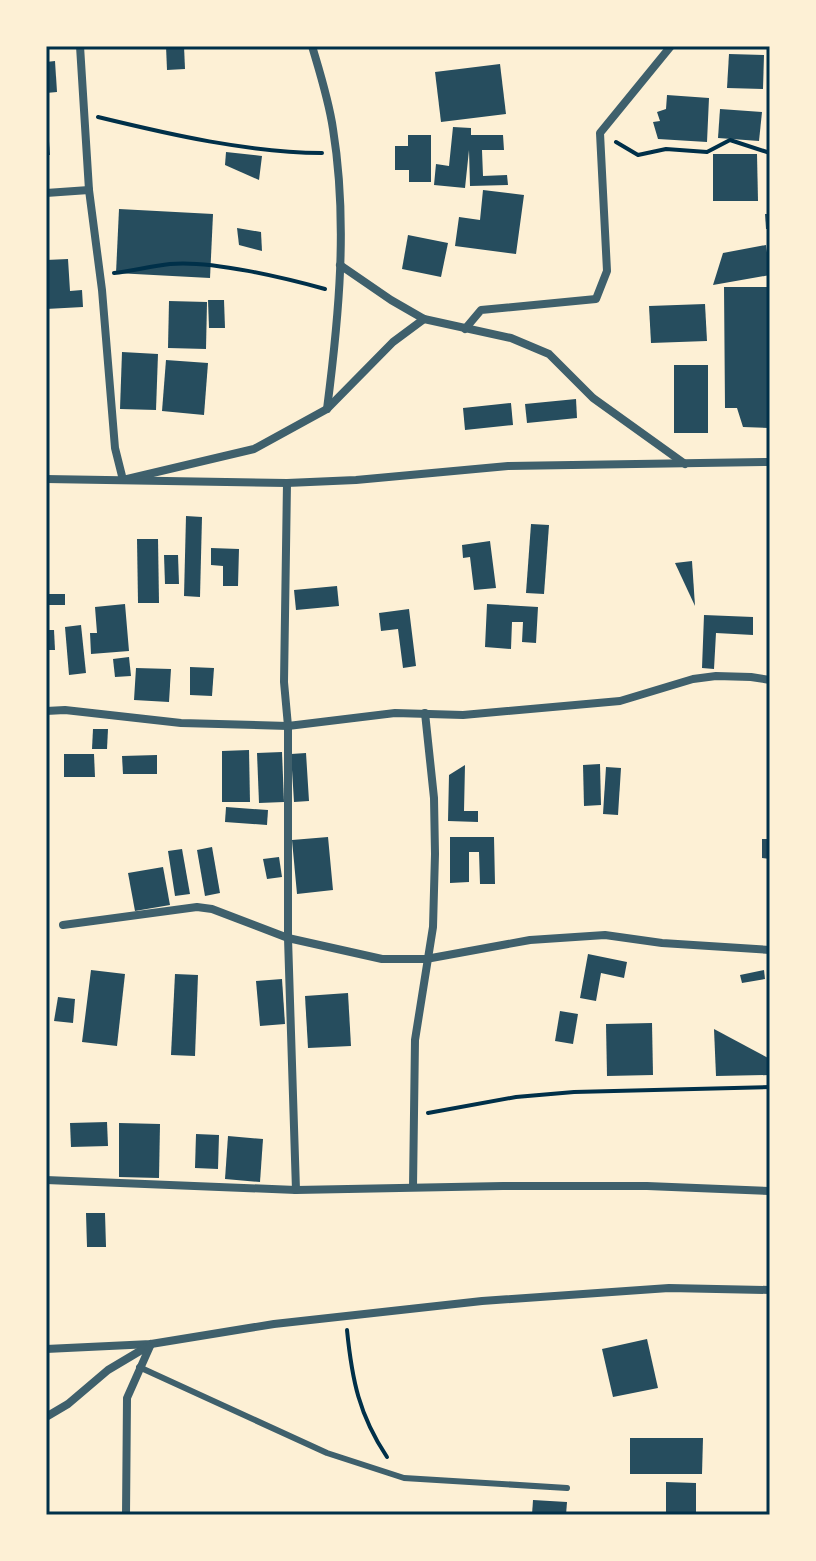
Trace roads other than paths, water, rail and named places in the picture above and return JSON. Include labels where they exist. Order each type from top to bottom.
[{"type":"street","points":[[80,46],[89,190],[115,448],[123,480]]},
{"type":"street","points":[[312,46],[328,102],[341,210],[339,293],[327,409]]},
{"type":"street","points":[[465,329],[481,310],[596,299],[607,271],[600,133],[671,46]]},
{"type":"street","points":[[46,193],[89,190]]},
{"type":"street","points":[[340,265],[424,319],[511,338],[549,354],[593,398],[685,464]]},
{"type":"street","points":[[123,480],[254,449],[327,409],[393,342],[424,319]]},
{"type":"street","points":[[46,479],[287,483],[508,466],[770,462]]},
{"type":"street","points":[[287,483],[284,682],[288,726],[288,938],[296,1190]]},
{"type":"street","points":[[46,711],[65,710],[181,723],[288,726],[395,713],[463,715],[620,701],[693,679],[716,676],[770,680]]},
{"type":"street","points":[[413,1187],[415,1040],[433,927],[435,854],[434,798],[425,713]]},
{"type":"street","points":[[63,925],[197,907],[212,909],[288,938],[382,959],[426,959],[530,940],[605,935],[662,943],[770,950]]},
{"type":"street","points":[[46,1180],[296,1190],[647,1186],[770,1191]]},
{"type":"street","points":[[46,1349],[151,1344],[274,1324],[482,1301],[669,1288],[770,1290]]},
{"type":"street","points":[[126,1515],[127,1398],[151,1344]]},
{"type":"street","points":[[46,1417],[68,1404],[108,1370],[151,1344]]},
{"type":"lane","points":[[139,1367],[327,1453],[404,1478],[567,1488]]}]
